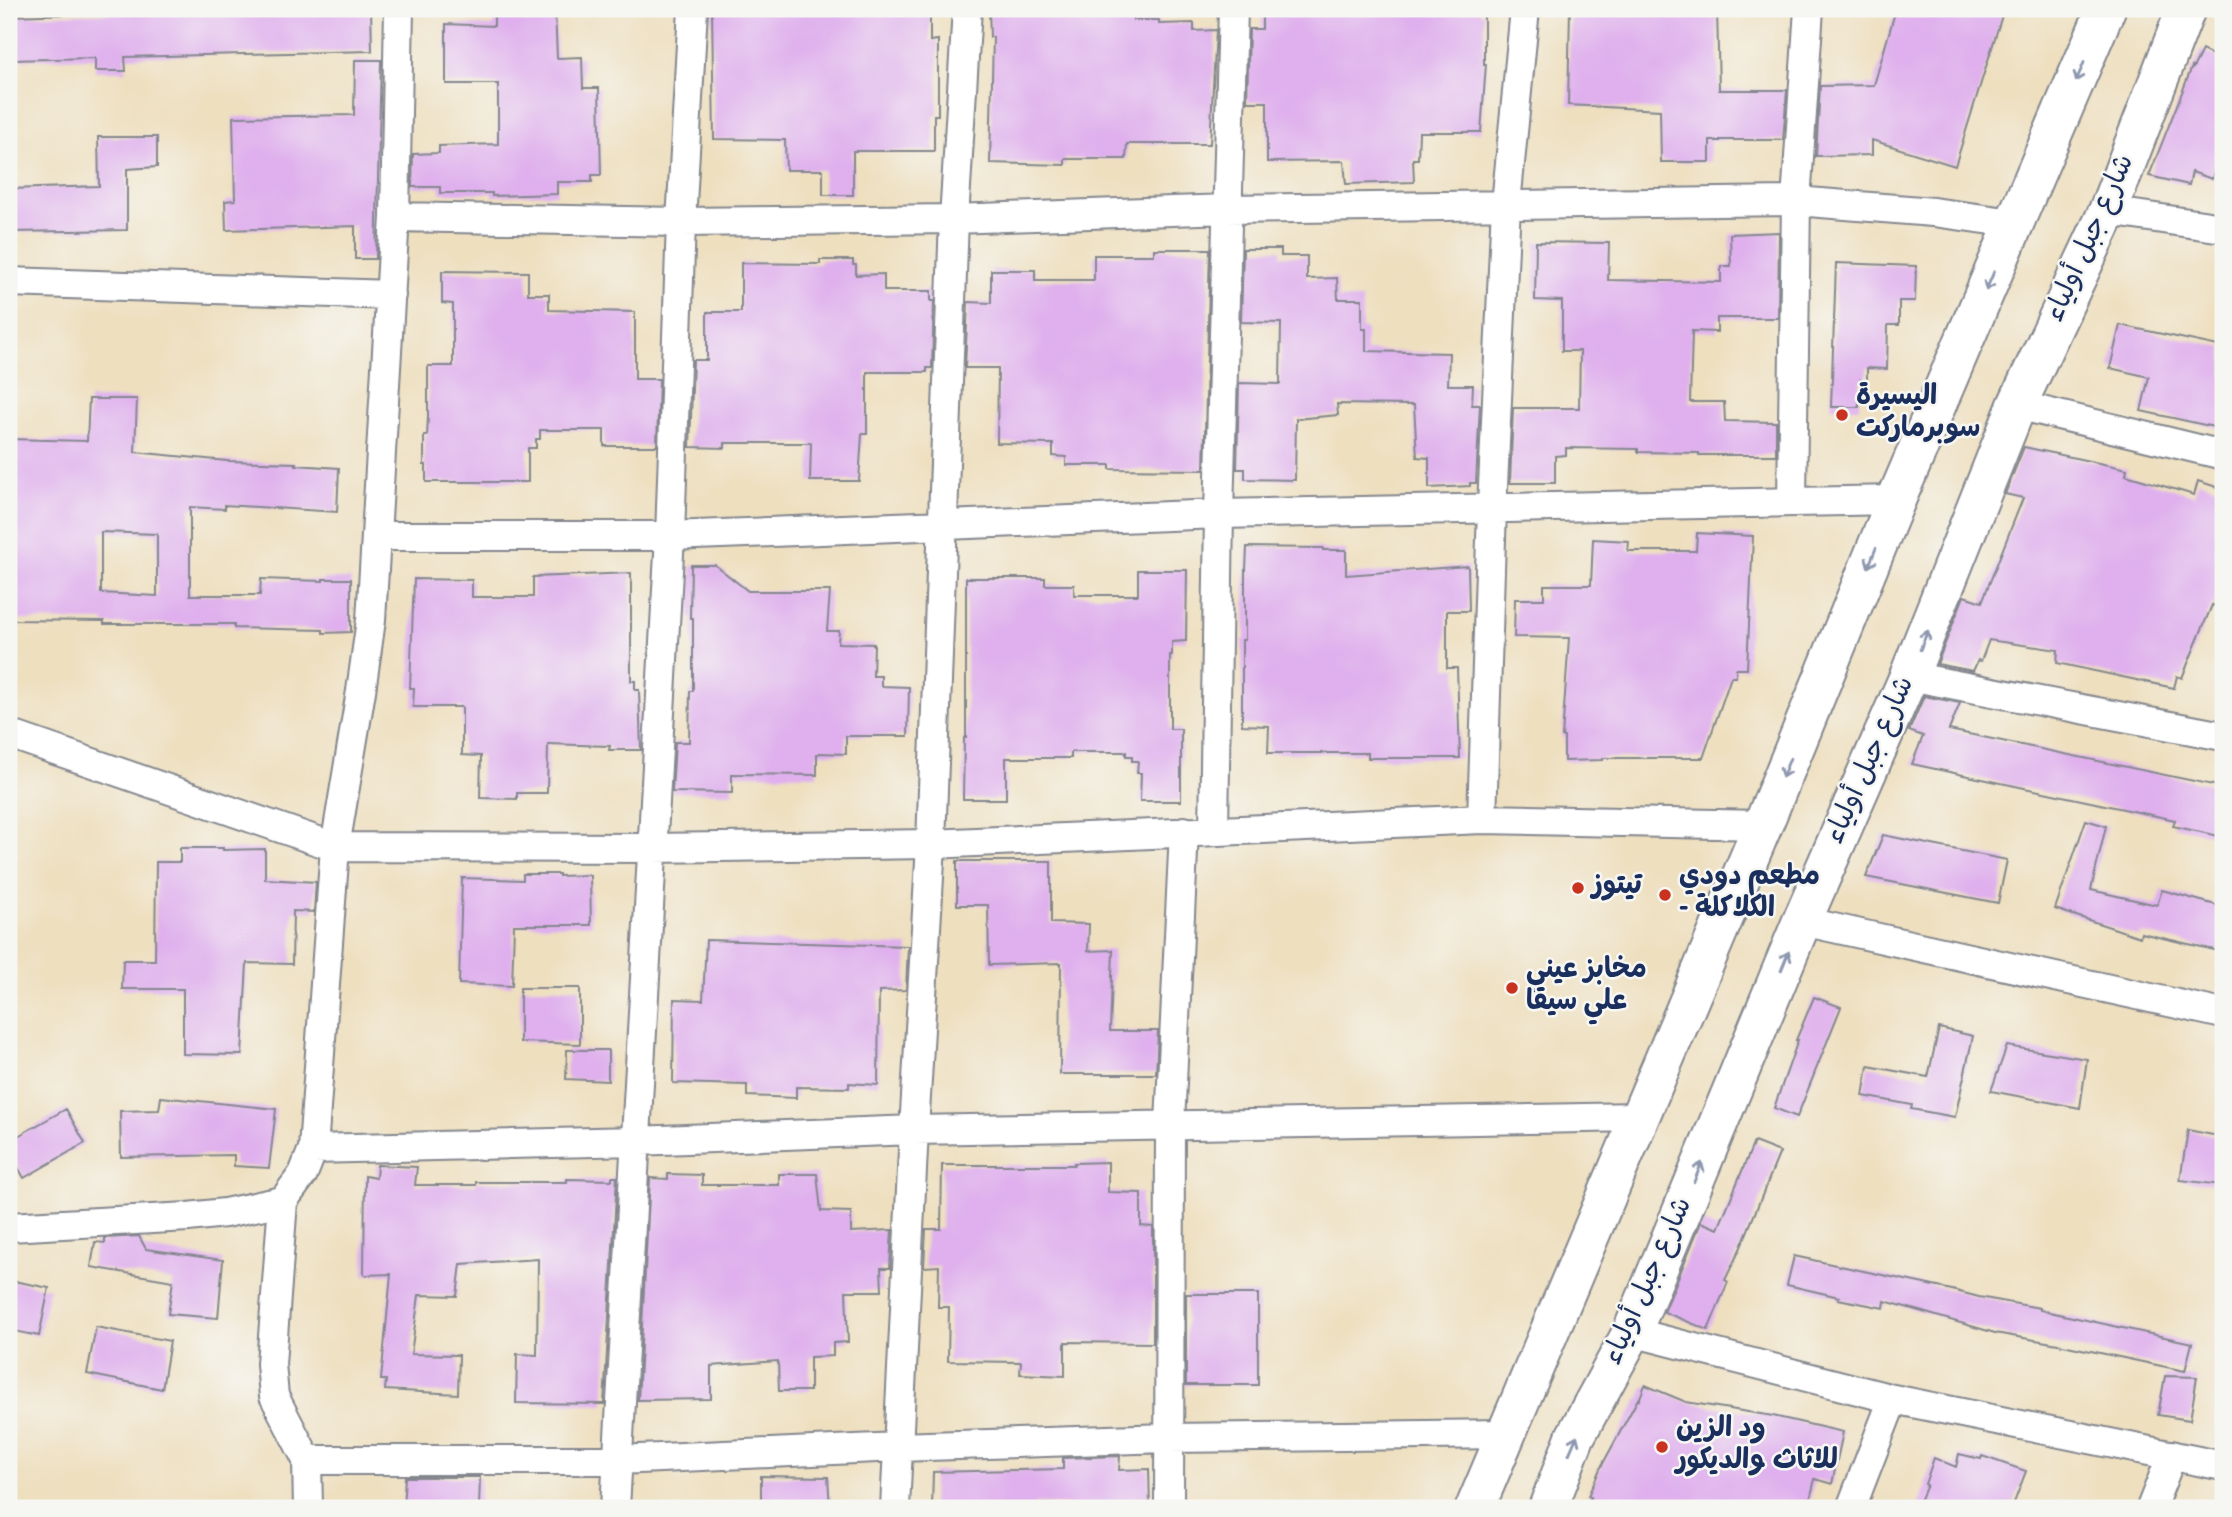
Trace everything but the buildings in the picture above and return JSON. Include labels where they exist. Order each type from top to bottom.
[{"type":"main road","points":[[1475,1508],[1763,825],[1896,500],[2106,9]]},
{"type":"main road","name":"شارع جبل أولياء","points":[[1548,1508],[1575,1437],[1632,1332],[1802,921],[1909,676],[2017,405],[2108,211],[2186,9]]},
{"type":"street","points":[[308,1508],[307,1460],[274,1396],[271,1364],[283,1201],[303,1174],[313,1149],[335,847],[371,621],[395,217],[398,9]]},
{"type":"street","points":[[615,1508],[670,536],[681,222],[692,9]]},
{"type":"street","points":[[895,1508],[931,844],[954,219],[967,9]]},
{"type":"street","points":[[1214,830],[1219,514],[1233,9]]},
{"type":"street","points":[[1482,818],[1492,508],[1506,204],[1525,9]]},
{"type":"street","points":[[1792,501],[1796,201],[1809,9]]},
{"type":"street","points":[[395,217],[681,222],[954,219],[1227,208],[1796,201],[1933,212],[2014,223]]},
{"type":"street","points":[[2108,211],[2223,228]]},
{"type":"street","points":[[9,282],[391,295]]},
{"type":"street","points":[[2017,405],[2223,455]]},
{"type":"street","points":[[376,536],[670,536],[1219,514],[1896,500]]},
{"type":"street","points":[[1909,676],[2223,736]]},
{"type":"street","points":[[9,734],[335,847],[652,848],[931,844],[1482,818],[1763,825]]},
{"type":"street","points":[[1169,1508],[1170,1125],[1184,831]]},
{"type":"street","points":[[1802,921],[2223,1014]]},
{"type":"street","points":[[313,1149],[636,1141],[914,1130],[1639,1117]]},
{"type":"street","points":[[9,1227],[188,1217],[225,1213],[283,1201]]},
{"type":"street","points":[[1632,1332],[1893,1399],[2223,1466]]},
{"type":"street","points":[[1851,1508],[1893,1399]]},
{"type":"street","points":[[307,1460],[618,1460],[1168,1438],[1506,1434]]},
{"type":"street","points":[[2151,1508],[2172,1455]]},
{"type":"place","name":"اليسيرة سوبرماركت","points":[[1842,415]]},
{"type":"place","name":"تيتوز","points":[[1578,888]]},
{"type":"place","name":"مطعم دودي - الكلاكلة","points":[[1665,895]]},
{"type":"place","name":"مخابز عيني علي سيقا","points":[[1512,988]]},
{"type":"place","name":"ود الزين للاثاث والديكور","points":[[1662,1447]]}]
